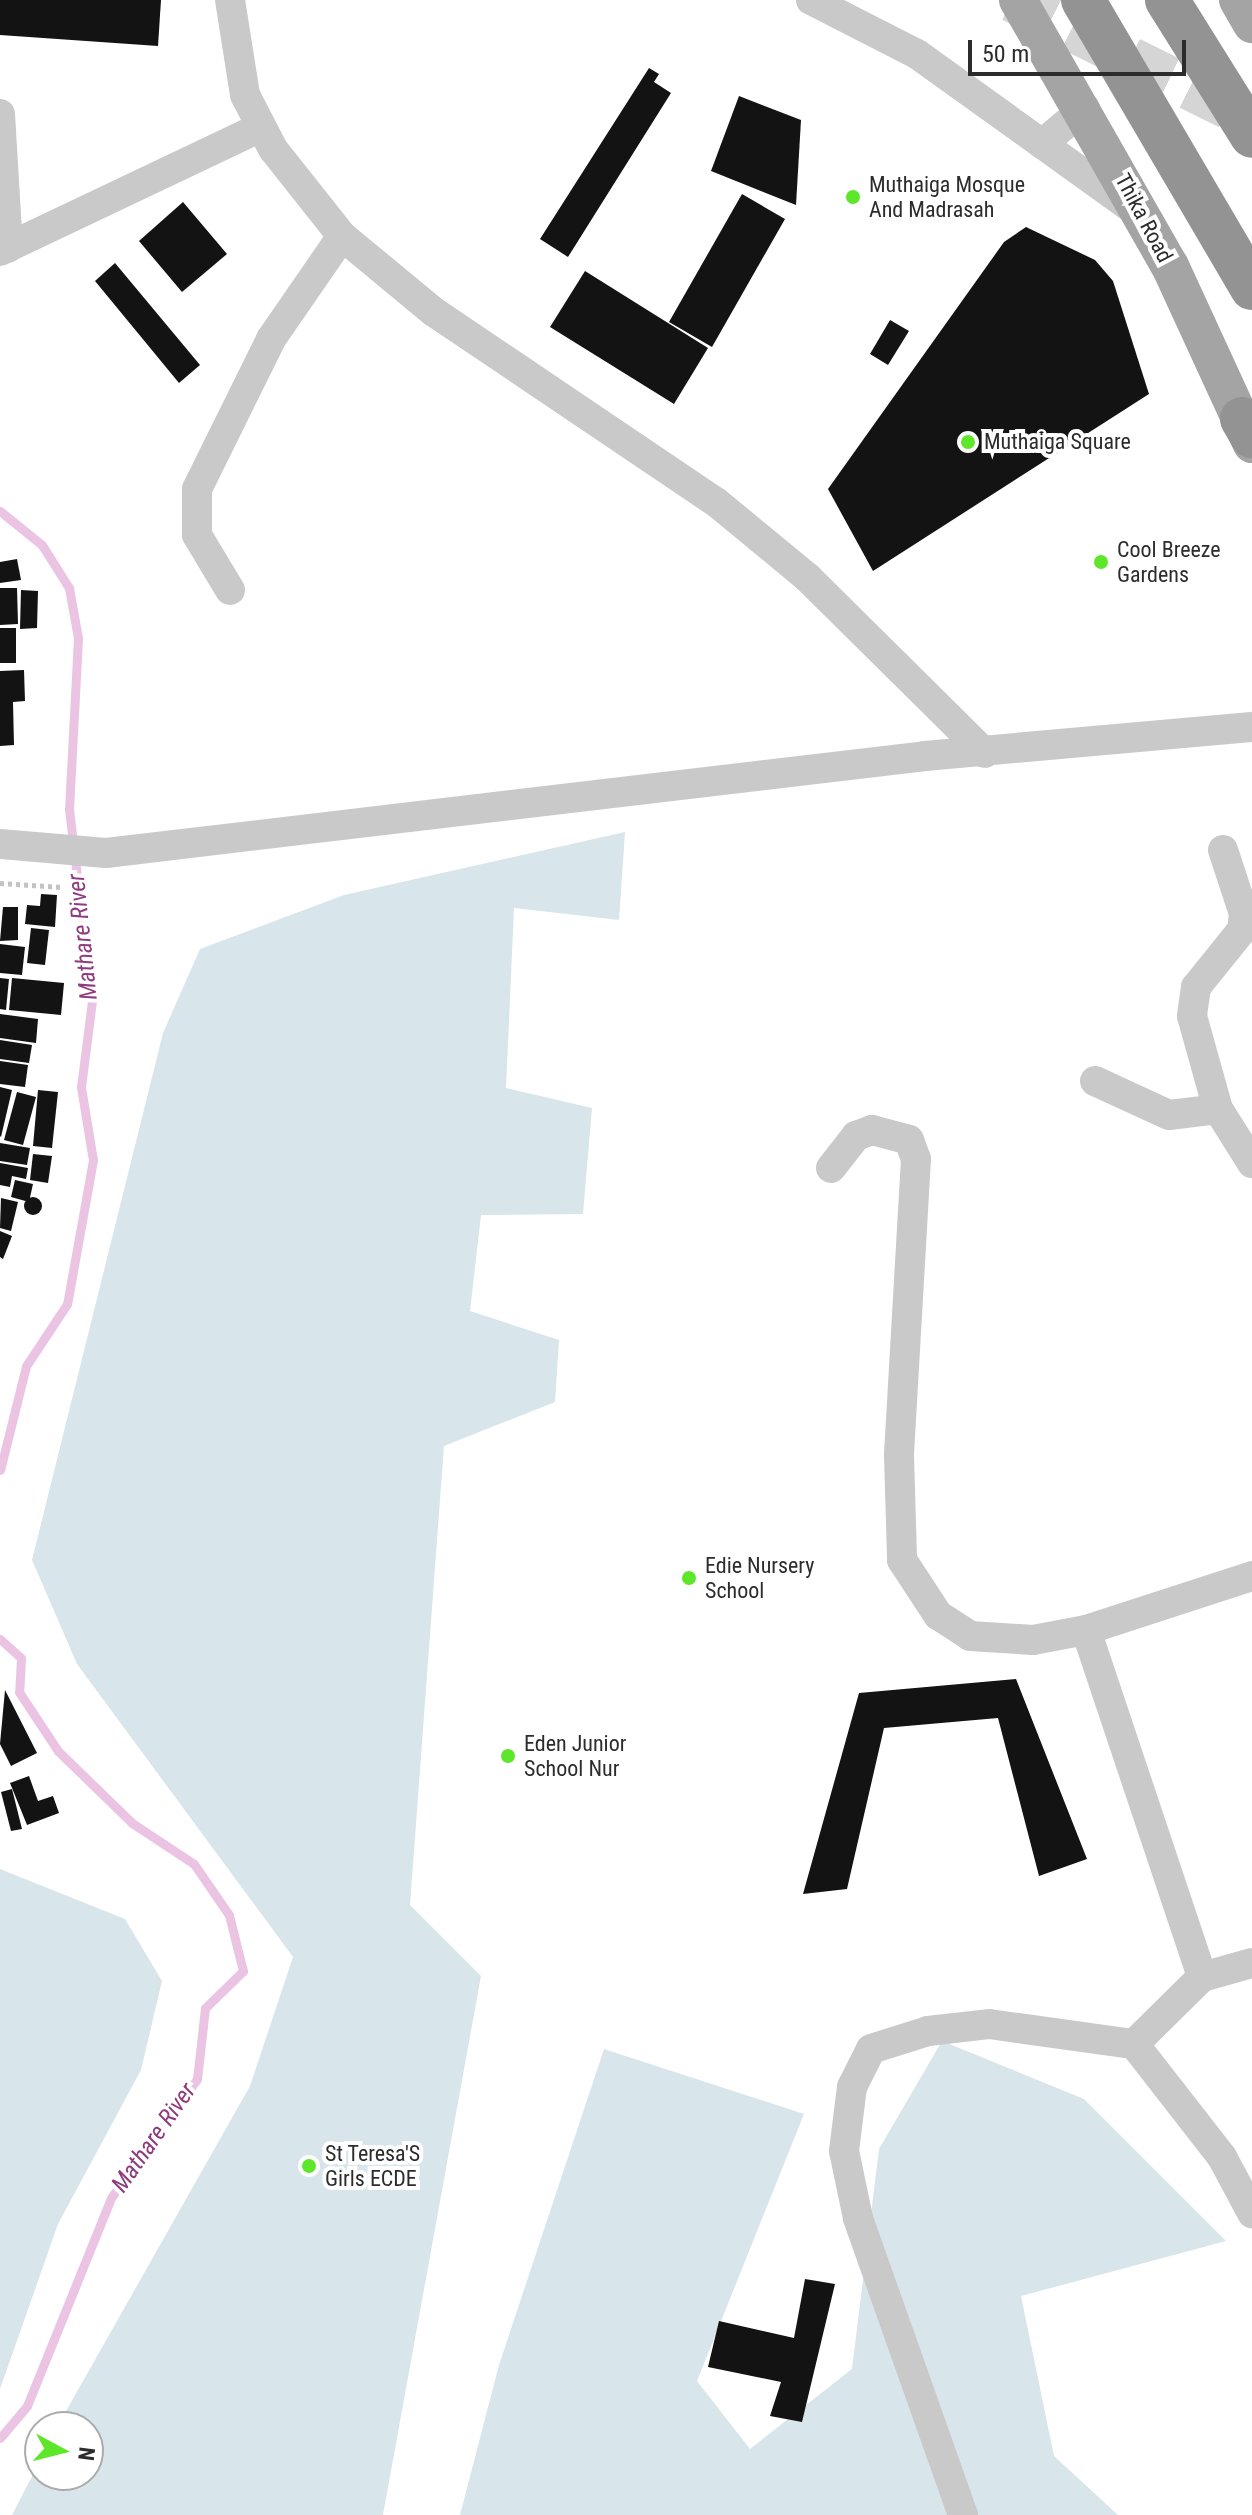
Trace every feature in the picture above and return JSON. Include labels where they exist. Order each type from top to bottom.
[{"type":"highway","points":[[1083,0],[1252,288]]},
{"type":"highway","points":[[1167,0],[1252,136]]},
{"type":"main road","name":"Thika Road","points":[[1018,0],[1085,108],[1249,433]]},
{"type":"main road","points":[[1238,0],[1252,24]]},
{"type":"street","points":[[230,0],[233,55],[261,127],[342,236],[434,312],[716,502],[807,577],[985,753]]},
{"type":"street","points":[[811,0],[917,54],[1142,216]]},
{"type":"street","points":[[1042,144],[1085,108]]},
{"type":"street","points":[[0,114],[4,250],[261,127]]},
{"type":"street","points":[[230,590],[197,535],[197,489],[271,339],[342,236]]},
{"type":"street","points":[[0,844],[106,853],[925,756],[1252,727]]},
{"type":"street","points":[[1223,850],[1244,914],[1242,930],[1192,1000],[1218,1109],[1252,1163]]},
{"type":"street","points":[[1095,1081],[1169,1115],[1218,1109]]},
{"type":"street","points":[[831,1168],[856,1136],[872,1130],[909,1140],[916,1159],[899,1456],[902,1560],[938,1615],[970,1636],[1004,1640],[1086,1630],[1252,1576]]},
{"type":"street","points":[[1086,1630],[1202,1977]]},
{"type":"street","points":[[1134,2044],[1202,1977],[1252,1963]]},
{"type":"street","points":[[963,2515],[858,2218],[844,2151],[852,2087],[871,2049],[928,2031],[989,2024],[1134,2044],[1222,2157],[1252,2213]]},
{"type":"path","points":[[0,883],[62,887]]},
{"type":"shaded area","points":[[625,832],[619,920],[514,908],[506,1088],[592,1108],[583,1214],[481,1215],[470,1311],[559,1340],[555,1402],[444,1446],[410,1905],[481,1976],[383,2515],[12,2515],[24,2491],[104,2491],[104,2411],[66,2411],[250,2086],[293,1957],[77,1664],[32,1560],[163,1033],[200,949],[344,895]]},
{"type":"shaded area","points":[[0,1869],[125,1919],[162,1981],[141,2070],[58,2224],[0,2389]]},
{"type":"shaded area","points":[[942,2041],[1084,2099],[1226,2241],[1021,2296],[1054,2456],[1118,2515],[460,2515],[499,2365],[604,2049],[804,2114],[697,2381],[750,2449],[852,2369],[879,2149]]},
{"type":"building","points":[[0,0],[161,0],[158,46],[0,35]]},
{"type":"building","points":[[649,68],[659,74],[654,82],[671,93],[568,257],[540,239]]},
{"type":"building","points":[[739,96],[801,120],[796,205],[711,171]]},
{"type":"building","points":[[742,194],[785,219],[712,347],[669,322]]},
{"type":"building","points":[[183,202],[227,254],[182,292],[139,241]]},
{"type":"building","name":"Muthaiga Square","points":[[1026,227],[1095,260],[1113,281],[1149,394],[873,571],[828,489],[1004,242]]},
{"type":"building","points":[[115,263],[200,365],[179,383],[95,281]]},
{"type":"building","points":[[585,271],[708,348],[674,404],[550,327]]},
{"type":"building","points":[[890,320],[909,331],[888,365],[870,354]]},
{"type":"building","points":[[17,559],[21,580],[0,583],[0,562]]},
{"type":"building","points":[[0,588],[17,588],[18,624],[0,625]]},
{"type":"building","points":[[21,590],[38,591],[37,628],[20,629]]},
{"type":"building","points":[[0,628],[16,628],[16,663],[0,663]]},
{"type":"building","points":[[24,670],[25,701],[13,702],[14,745],[0,746],[0,671]]},
{"type":"building","points":[[41,894],[57,895],[55,927],[25,924],[27,905],[40,906]]},
{"type":"building","points":[[3,907],[18,907],[18,940],[0,941]]},
{"type":"building","points":[[31,928],[49,930],[45,965],[27,963]]},
{"type":"building","points":[[0,944],[25,947],[22,975],[0,973]]},
{"type":"building","points":[[0,978],[9,979],[6,1010],[0,1009]]},
{"type":"building","points":[[12,978],[64,983],[61,1015],[9,1010]]},
{"type":"building","points":[[0,1014],[38,1019],[36,1043],[0,1038]]},
{"type":"building","points":[[0,1040],[32,1045],[29,1063],[0,1059]]},
{"type":"building","points":[[0,1061],[28,1065],[25,1087],[0,1084]]},
{"type":"building","points":[[0,1087],[12,1090],[1,1137],[0,1136]]},
{"type":"building","points":[[38,1090],[58,1092],[52,1148],[33,1146]]},
{"type":"building","points":[[17,1092],[36,1097],[23,1145],[4,1140]]},
{"type":"building","points":[[0,1143],[30,1148],[27,1165],[0,1161]]},
{"type":"building","points":[[33,1154],[52,1156],[48,1183],[30,1180]]},
{"type":"building","points":[[0,1163],[28,1168],[26,1179],[12,1176],[10,1187],[0,1185]]},
{"type":"building","points":[[15,1180],[33,1184],[29,1202],[11,1197]]},
{"type":"building","points":[[33,1197],[42,1206],[33,1215],[24,1206]]},
{"type":"building","points":[[1,1198],[18,1202],[11,1231],[0,1228]]},
{"type":"building","points":[[0,1231],[12,1236],[3,1259],[0,1257]]},
{"type":"building","points":[[1016,1679],[1087,1859],[1039,1876],[998,1718],[884,1728],[847,1889],[803,1894],[859,1693]]},
{"type":"building","points":[[5,1690],[37,1753],[11,1766],[0,1744]]},
{"type":"building","points":[[29,1776],[38,1801],[53,1796],[59,1813],[27,1825],[10,1783]]},
{"type":"building","points":[[12,1789],[22,1829],[11,1831],[1,1792]]},
{"type":"building","points":[[805,2279],[835,2284],[802,2422],[770,2416],[781,2382],[708,2367],[719,2321],[794,2338]]},
{"type":"waterway","name":"Mathare River","points":[[0,511],[42,545],[69,588],[78,638],[69,809],[92,1001],[81,1087],[93,1160],[67,1304],[26,1366],[0,1470]]},
{"type":"waterway","name":"Mathare River","points":[[0,1639],[21,1658],[19,1692],[58,1751],[132,1823],[194,1864],[229,1915],[243,1971],[205,2008],[197,2079],[111,2198],[27,2406],[0,2438]]},
{"type":"tunnel","points":[[1012,0],[1252,119]]},
{"type":"place","name":"Muthaiga Mosque And Madrasah","points":[[853,197]]},
{"type":"place","name":"Muthaiga Square","points":[[968,442]]},
{"type":"place","name":"Cool Breeze Gardens","points":[[1101,562]]},
{"type":"place","name":"Edie Nursery School","points":[[689,1578]]},
{"type":"place","name":"Eden Junior School Nur","points":[[508,1756]]},
{"type":"place","name":"St Teresa'S Girls ECDE","points":[[309,2166]]}]
